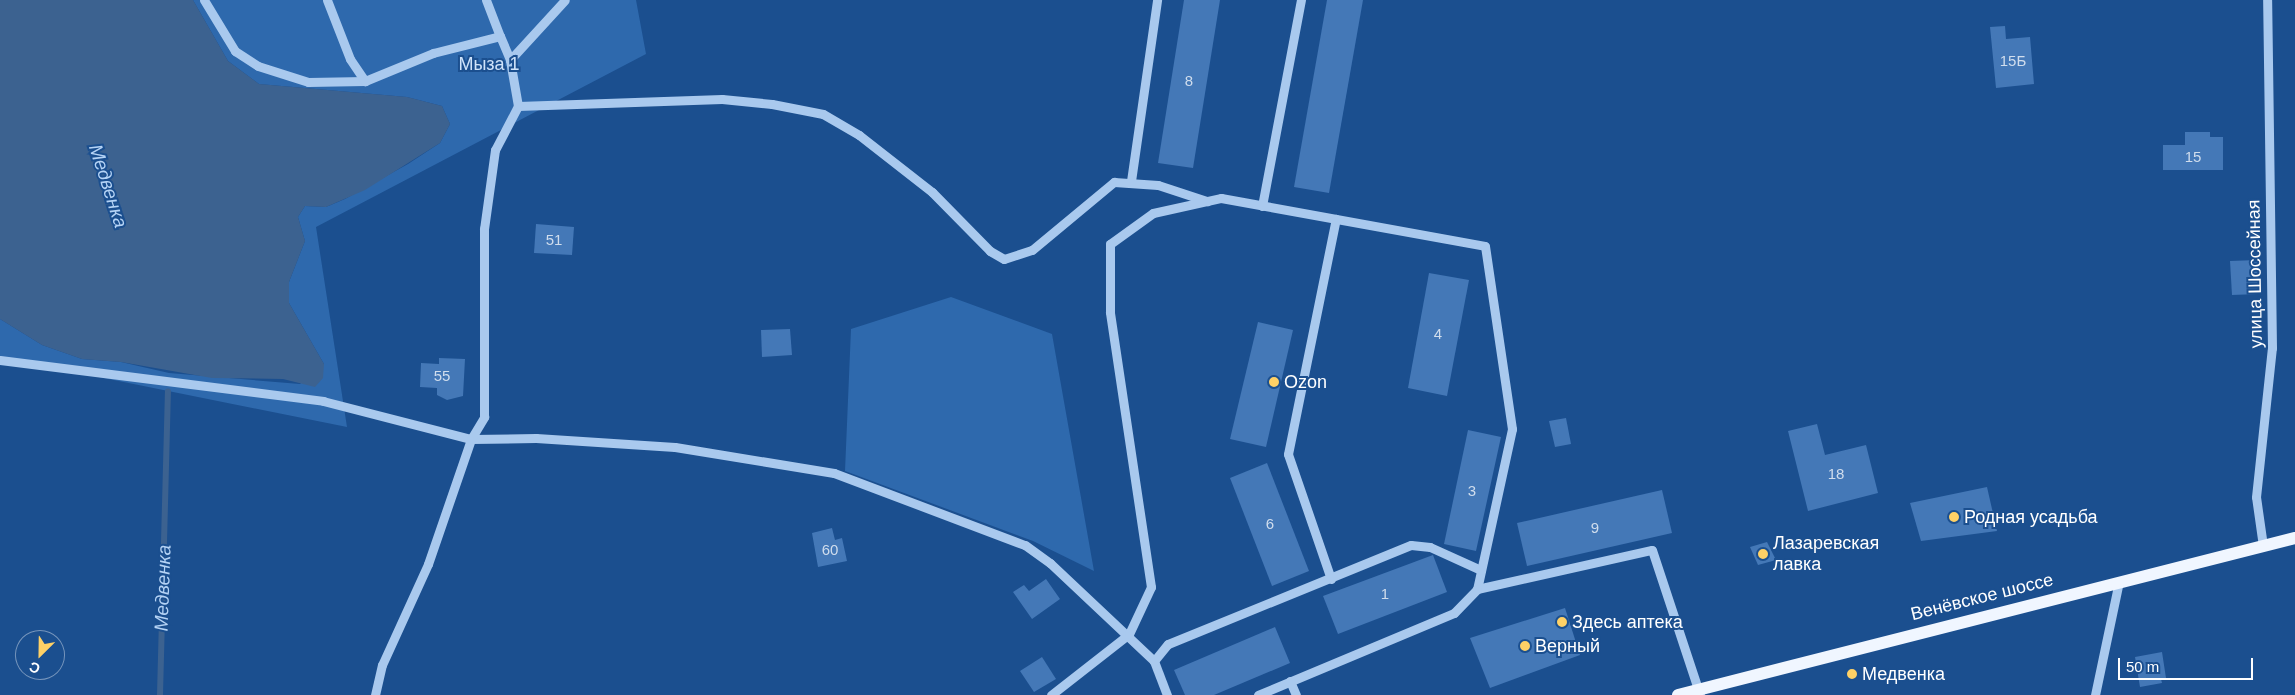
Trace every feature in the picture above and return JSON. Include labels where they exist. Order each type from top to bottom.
[{"type":"main road","name":"Венёвское шоссе","points":[[1678,695],[1699,692],[2119,581],[2295,538]]},
{"type":"street","points":[[204,0],[235,51],[258,66],[308,82],[366,81],[433,53],[500,36]]},
{"type":"street","points":[[327,0],[350,59],[366,81]]},
{"type":"street","points":[[375,695],[382,665],[428,564],[471,439],[484,417],[484,229],[488,189],[495,150],[518,106],[510,60],[486,0]]},
{"type":"street","points":[[510,60],[565,0]]},
{"type":"street","points":[[1131,181],[1157,0]]},
{"type":"street","points":[[1262,206],[1301,0]]},
{"type":"street","name":"улица Шоссейная","points":[[2263,546],[2256,497],[2272,348],[2267,0]]},
{"type":"street","points":[[518,106],[722,99],[772,104],[823,114],[859,135],[932,192],[990,251],[1004,259],[1014,259],[1032,250],[1102,189],[1114,182],[1131,181],[1158,185],[1208,201]]},
{"type":"street","points":[[1051,695],[1129,634],[1151,587],[1110,312],[1110,244],[1153,213],[1221,198],[1485,246],[1512,429],[1477,589]]},
{"type":"street","points":[[1331,579],[1288,454],[1336,219]]},
{"type":"street","points":[[0,360],[322,401],[471,439],[536,438],[676,447],[834,473],[1025,545],[1129,634],[1154,661],[1167,695]]},
{"type":"street","points":[[1154,661],[1168,644],[1418,543],[1481,570]]},
{"type":"street","points":[[1258,695],[1454,612],[1477,589],[1652,550],[1699,692]]},
{"type":"street","points":[[2095,695],[2119,581]]},
{"type":"street","points":[[1290,681],[1296,695]]},
{"type":"green space","name":"Мыза 1","points":[[193,0],[636,0],[646,54],[316,227],[347,427],[0,357],[0,319],[42,345],[82,359],[121,362],[169,373],[300,384],[324,364],[289,303],[289,282],[305,241],[298,217],[305,206],[326,207],[345,199],[408,164],[440,143],[450,124],[442,106],[407,97],[259,84],[228,61]]},
{"type":"green space","points":[[951,297],[1052,334],[1094,571],[1033,541],[845,471],[851,329]]},
{"type":"water","points":[[0,0],[193,0],[228,61],[259,84],[407,97],[442,106],[450,124],[440,143],[365,190],[326,207],[305,206],[298,217],[305,241],[289,282],[289,303],[324,364],[323,378],[315,387],[283,379],[212,378],[121,362],[82,359],[42,345],[0,319]]},
{"type":"building","points":[[1184,0],[1220,0],[1193,168],[1158,163]]},
{"type":"building","points":[[1327,0],[1363,0],[1329,193],[1294,187]]},
{"type":"building","points":[[2005,26],[2006,39],[2030,37],[2034,84],[1996,88],[1990,27]]},
{"type":"building","points":[[2185,132],[2210,132],[2210,137],[2223,137],[2223,170],[2163,170],[2163,145],[2185,145]]},
{"type":"building","points":[[536,224],[574,227],[572,255],[534,253]]},
{"type":"building","points":[[2257,260],[2258,294],[2232,295],[2230,261]]},
{"type":"building","points":[[1429,273],[1469,280],[1447,396],[1408,388]]},
{"type":"building","points":[[1258,322],[1293,330],[1266,447],[1230,439]]},
{"type":"building","points":[[790,329],[792,355],[762,357],[761,330]]},
{"type":"building","points":[[439,358],[465,359],[463,396],[447,400],[437,395],[437,388],[420,387],[421,363],[439,364]]},
{"type":"building","points":[[1566,418],[1571,444],[1555,447],[1549,421]]},
{"type":"building","points":[[1817,424],[1825,455],[1866,445],[1878,493],[1808,511],[1788,431]]},
{"type":"building","points":[[1468,430],[1501,437],[1476,551],[1444,544]]},
{"type":"building","points":[[1267,463],[1309,571],[1272,586],[1230,478]]},
{"type":"building","name":"Родная усадьба","points":[[1987,487],[1997,531],[1921,541],[1910,503]]},
{"type":"building","points":[[1662,490],[1672,533],[1527,566],[1517,523]]},
{"type":"building","points":[[832,528],[835,540],[842,538],[847,561],[818,567],[812,533]]},
{"type":"building","name":"Лазаревская лавка","points":[[1767,542],[1776,560],[1758,565],[1750,547]]},
{"type":"building","points":[[1433,555],[1447,592],[1338,634],[1323,596]]},
{"type":"building","points":[[1046,579],[1060,599],[1032,619],[1013,592],[1024,585],[1029,591]]},
{"type":"building","name":"Верный","points":[[1565,608],[1580,655],[1490,688],[1470,638]]},
{"type":"building","points":[[1275,627],[1290,663],[1214,695],[1185,695],[1174,670]]},
{"type":"building","points":[[2162,652],[2166,678],[2161,679],[2162,683],[2140,687],[2135,657]]},
{"type":"building","points":[[1042,657],[1056,679],[1034,692],[1020,671]]},
{"type":"waterway","name":"Медвенка","points":[[160,695],[168,392]]},
{"type":"place","name":"Ozon","points":[[1274,382]]},
{"type":"place","name":"Родная усадьба","points":[[1954,517]]},
{"type":"place","name":"Лазаревская лавка","points":[[1763,554]]},
{"type":"place","name":"Здесь аптека","points":[[1562,622]]},
{"type":"place","name":"Верный","points":[[1525,646]]},
{"type":"place","name":"Медвенка","points":[[1852,674]]}]
